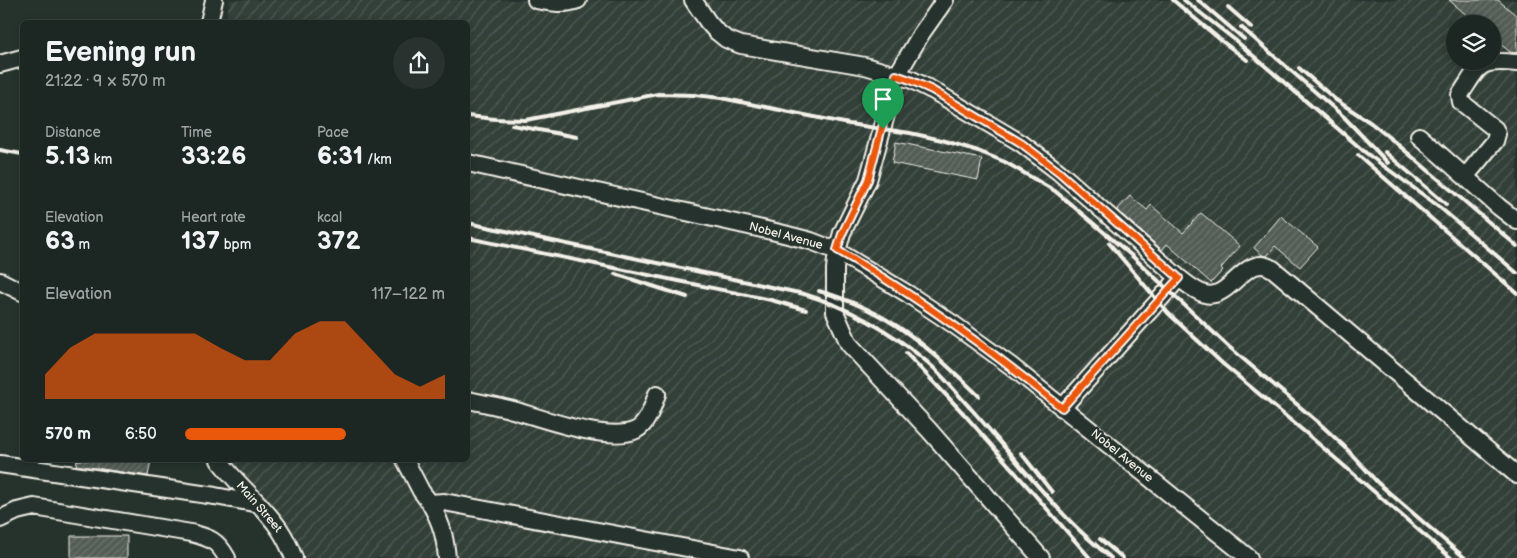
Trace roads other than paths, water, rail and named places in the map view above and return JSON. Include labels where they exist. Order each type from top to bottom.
[{"type":"street","points":[[209,20],[214,0]]},
{"type":"street","points":[[536,0],[555,4],[569,4],[578,0]]},
{"type":"street","points":[[693,0],[716,31],[726,39],[741,45],[865,66],[910,80],[932,90],[1021,143],[1059,172],[1179,278],[1206,295],[1216,294],[1225,289],[1251,267],[1262,265],[1273,268],[1517,475]]},
{"type":"street","points":[[945,0],[896,75],[868,180],[842,234],[837,250],[834,269],[835,312],[849,344],[929,430],[1041,558]]},
{"type":"street","points":[[0,64],[20,59]]},
{"type":"street","points":[[1465,177],[1495,141],[1497,134],[1495,129],[1461,102],[1460,95],[1483,64],[1499,61],[1517,62]]},
{"type":"street","points":[[1419,136],[1499,207],[1517,220]]},
{"type":"street","name":"Nobel Avenue","points":[[470,163],[811,241],[837,250],[908,294],[1011,366],[1249,558]]},
{"type":"street","points":[[1062,408],[1179,278]]},
{"type":"street","points":[[0,282],[20,291]]},
{"type":"street","points":[[470,400],[588,430],[624,433],[638,429],[646,419],[658,394]]},
{"type":"street","name":"Main Street","points":[[220,462],[281,531],[294,558]]},
{"type":"street","points":[[406,462],[440,521],[446,540],[448,558],[436,558]]},
{"type":"street","points":[[0,464],[259,504]]},
{"type":"street","points":[[430,503],[444,502],[740,558]]},
{"type":"street","points":[[0,519],[34,506],[191,533],[208,538],[220,546],[226,558]]},
{"type":"railway","points":[[1173,0],[1247,60]]},
{"type":"railway","points":[[1184,0],[1235,40],[1366,153],[1437,205],[1517,273]]},
{"type":"railway","points":[[1198,0],[1244,39]]},
{"type":"railway","points":[[1228,7],[1252,28]]},
{"type":"railway","points":[[1241,27],[1344,117],[1388,163]]},
{"type":"railway","points":[[1299,68],[1336,100],[1371,123],[1396,143],[1517,246]]},
{"type":"railway","points":[[470,116],[526,120],[658,94],[694,95],[721,98],[849,124],[910,133],[942,140],[1005,162],[1055,191],[1132,256],[1228,346],[1319,423],[1345,447],[1378,483],[1465,558]]},
{"type":"railway","points":[[512,125],[577,137]]},
{"type":"railway","points":[[0,150],[20,154]]},
{"type":"railway","points":[[1385,152],[1446,204]]},
{"type":"railway","points":[[1358,155],[1517,293]]},
{"type":"railway","points":[[470,223],[804,294],[820,299],[868,321],[912,350],[939,373],[1061,511],[1083,534],[1111,558]]},
{"type":"railway","points":[[470,238],[771,300],[806,310]]},
{"type":"railway","points":[[1109,243],[1168,313],[1223,364],[1451,558]]},
{"type":"railway","points":[[615,274],[687,297]]},
{"type":"railway","points":[[819,291],[867,309],[906,332],[942,361],[979,396]]},
{"type":"railway","points":[[906,353],[964,414],[1090,558]]},
{"type":"railway","points":[[1021,453],[1052,492]]},
{"type":"railway","points":[[1100,539],[1123,558]]}]
